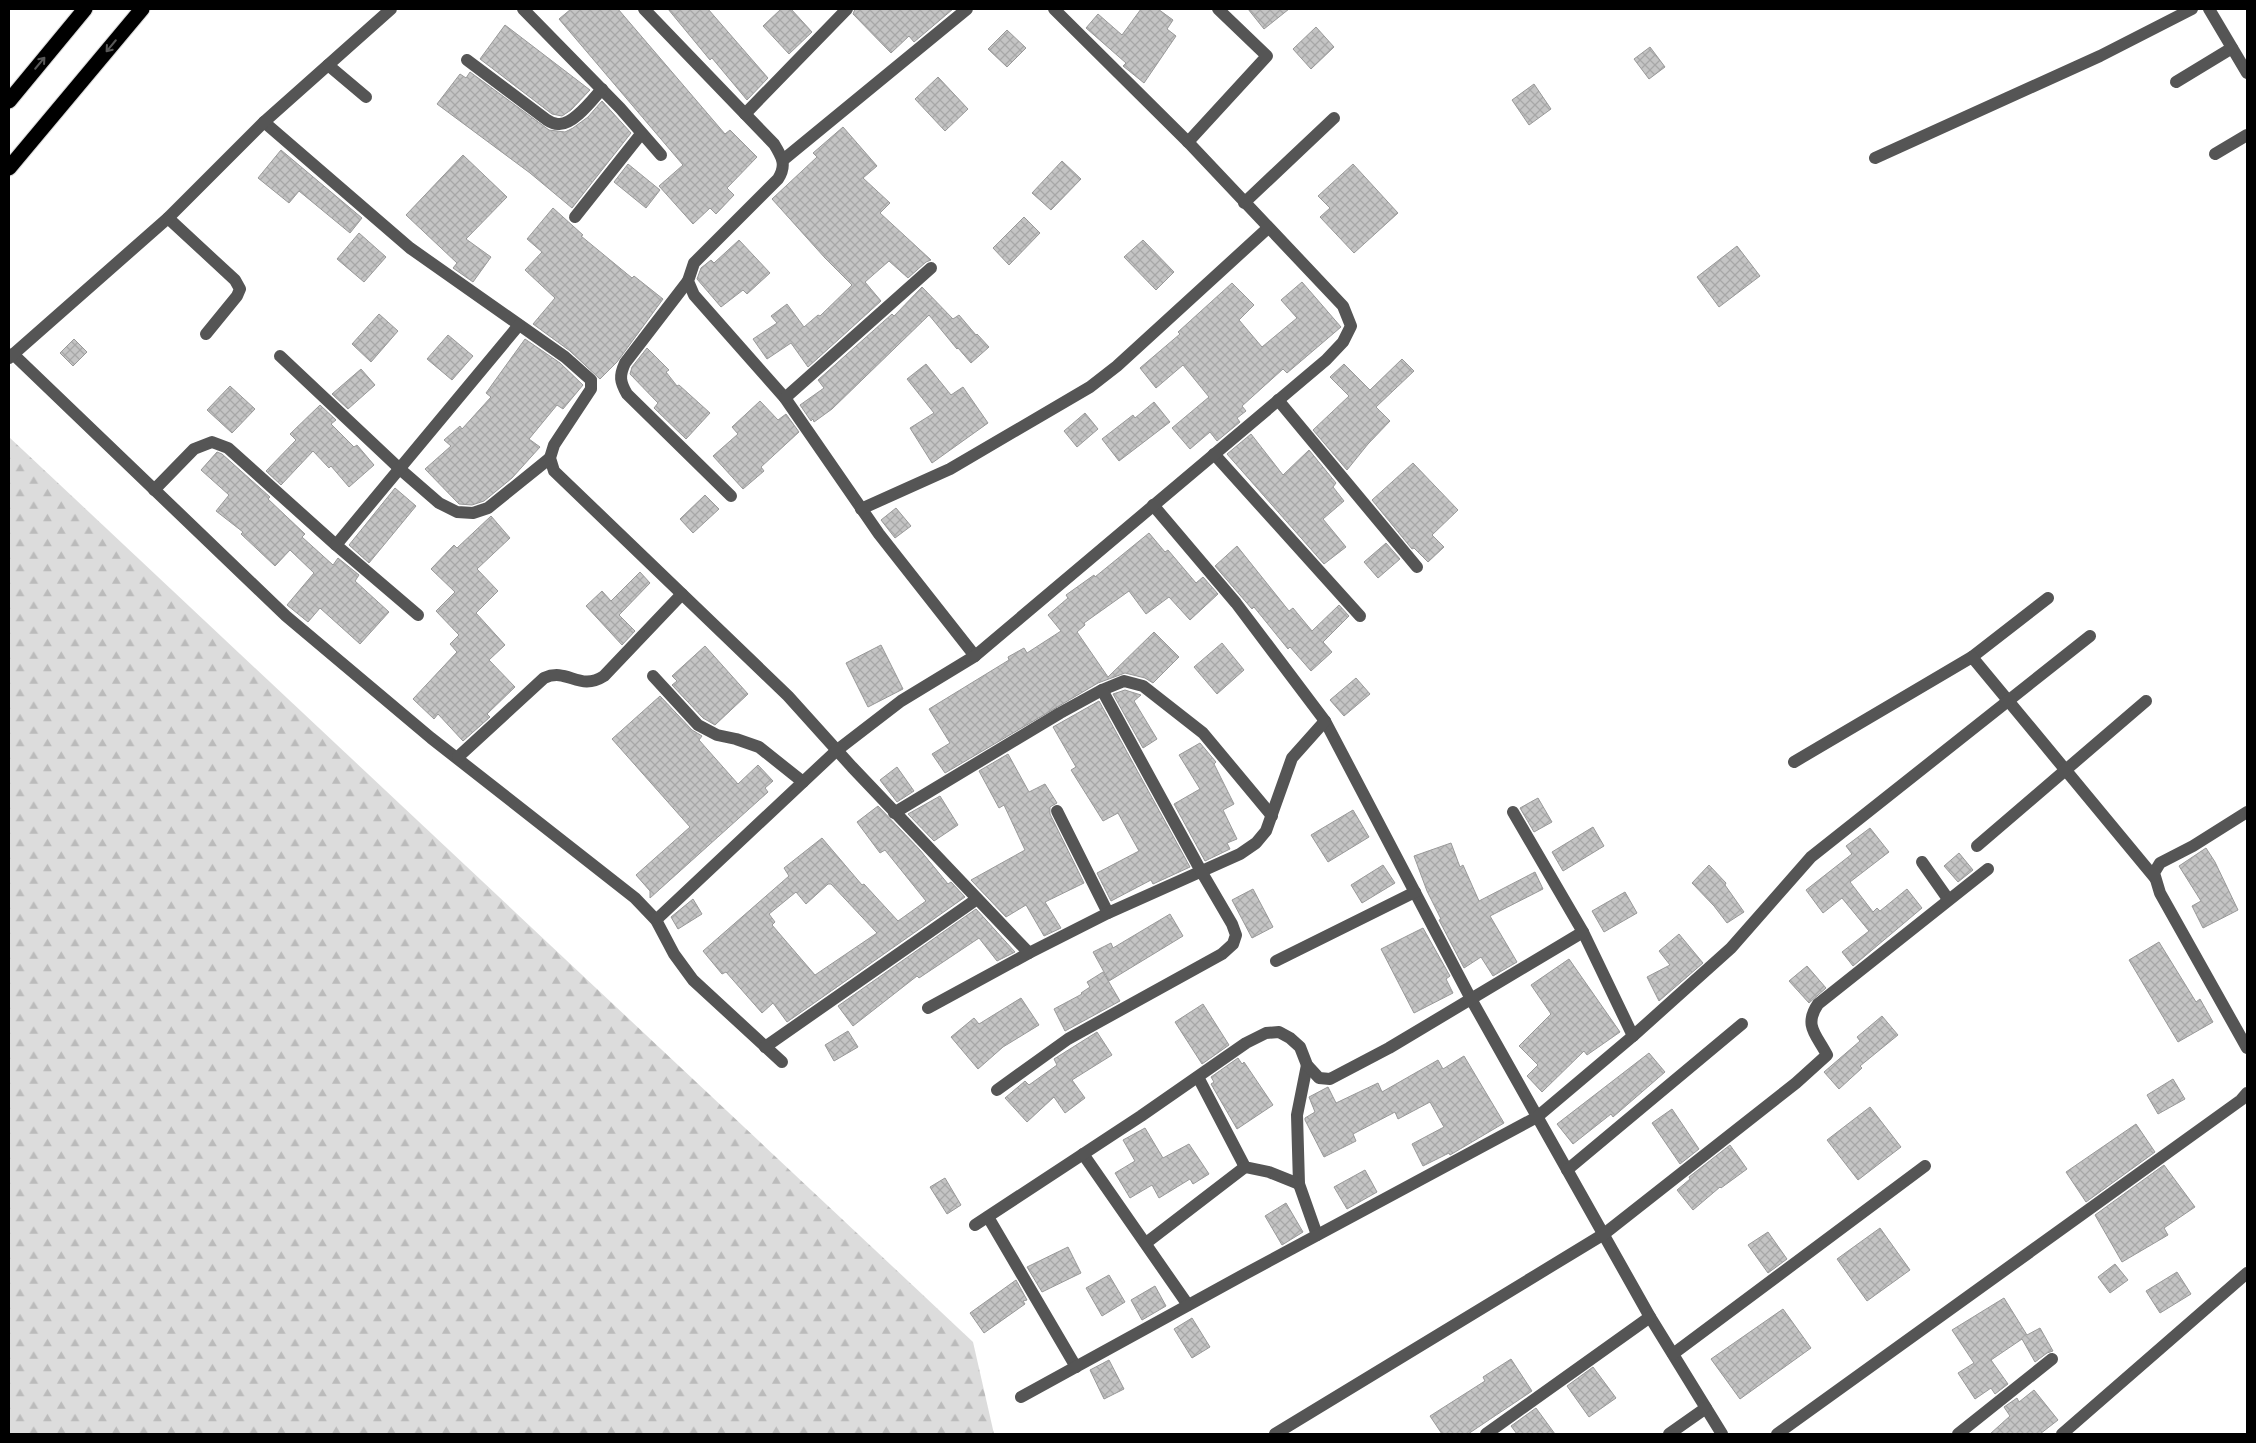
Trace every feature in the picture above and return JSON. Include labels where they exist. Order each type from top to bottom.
[{"type":"highway","points":[[9,101],[85,9]]},
{"type":"highway","points":[[9,168],[142,9]]},
{"type":"street","points":[[392,9],[264,122],[168,218],[11,356],[286,616],[431,738],[458,757],[635,898],[656,920],[674,954],[693,980],[782,1062]]},
{"type":"street","points":[[523,9],[602,89],[661,155]]},
{"type":"street","points":[[644,9],[774,144],[783,160],[783,171],[778,179],[694,263],[688,281],[625,363],[620,373],[620,383],[627,394],[731,496]]},
{"type":"street","points":[[746,114],[847,9]]},
{"type":"street","points":[[783,160],[967,9]]},
{"type":"street","points":[[656,920],[836,751],[901,701],[975,656],[1326,360],[1343,342],[1351,326],[1343,306],[1188,142],[1054,9]]},
{"type":"street","points":[[1188,142],[1266,56],[1218,9]]},
{"type":"street","points":[[1875,158],[2100,56],[2192,9]]},
{"type":"street","points":[[2209,9],[2247,73]]},
{"type":"street","points":[[2176,82],[2232,48]]},
{"type":"street","points":[[467,60],[547,120],[558,124],[565,124],[580,114],[602,89]]},
{"type":"street","points":[[328,65],[366,97]]},
{"type":"street","points":[[1244,202],[1334,118]]},
{"type":"street","points":[[264,122],[410,248],[565,357],[591,380],[591,389],[554,445],[550,458],[554,472],[788,696],[894,813],[1029,953]]},
{"type":"street","points":[[575,217],[641,134]]},
{"type":"street","points":[[2215,154],[2247,134]]},
{"type":"street","points":[[168,218],[235,280],[240,289],[238,296],[206,334]]},
{"type":"street","points":[[861,509],[950,469],[1090,387],[1117,366],[1268,228]]},
{"type":"street","points":[[784,398],[931,268]]},
{"type":"street","points":[[688,281],[694,295],[784,398],[879,534],[975,656]]},
{"type":"street","points":[[336,545],[401,470],[519,325]]},
{"type":"street","points":[[280,356],[401,470],[439,503],[457,512],[473,513],[488,508],[550,458]]},
{"type":"street","points":[[1278,400],[1417,567]]},
{"type":"street","points":[[154,490],[194,449],[212,442],[228,448],[336,545],[418,615]]},
{"type":"street","points":[[1214,454],[1360,616]]},
{"type":"street","points":[[1153,505],[1236,603],[1325,721],[1471,999],[1650,1317],[1722,1434]]},
{"type":"street","points":[[458,757],[544,678],[553,674],[563,674],[575,680],[588,683],[604,676],[682,594]]},
{"type":"street","points":[[1794,762],[1972,657],[2048,598]]},
{"type":"street","points":[[1021,1397],[1537,1116],[1632,1036],[1731,948],[1811,857],[2090,636]]},
{"type":"street","points":[[1972,657],[2155,878]]},
{"type":"street","points":[[653,676],[698,725],[717,735],[759,747],[803,782]]},
{"type":"street","points":[[894,813],[1102,690],[1124,681],[1143,686],[1175,709],[1203,733],[1272,816]]},
{"type":"street","points":[[997,1090],[1068,1039],[1222,954],[1233,944],[1236,935],[1232,924],[1102,690]]},
{"type":"street","points":[[1977,846],[2146,701]]},
{"type":"street","points":[[928,1008],[1108,913],[1240,854],[1256,843],[1266,830],[1272,816],[1292,758],[1325,721]]},
{"type":"street","points":[[1057,811],[1108,913]]},
{"type":"street","points":[[1513,812],[1583,932],[1632,1036]]},
{"type":"street","points":[[2247,812],[2193,846],[2160,863],[2154,873],[2160,893],[2247,1048]]},
{"type":"street","points":[[1922,862],[1948,899]]},
{"type":"street","points":[[1275,1434],[1604,1234],[1816,1067],[1827,1055],[1811,1028],[1810,1018],[1818,1004],[1988,869]]},
{"type":"street","points":[[1276,961],[1415,892]]},
{"type":"street","points":[[765,1047],[977,898]]},
{"type":"street","points":[[975,1225],[1246,1043],[1266,1033],[1279,1032],[1290,1038],[1300,1047],[1307,1065],[1319,1078],[1330,1079],[1389,1048],[1583,932]]},
{"type":"street","points":[[1567,1170],[1742,1024]]},
{"type":"street","points":[[1307,1065],[1297,1115],[1299,1184],[1317,1235]]},
{"type":"street","points":[[1198,1077],[1246,1167]]},
{"type":"street","points":[[1778,1434],[2241,1100],[2247,1093]]},
{"type":"street","points":[[1083,1154],[1188,1305]]},
{"type":"street","points":[[1673,1354],[1925,1166]]},
{"type":"street","points":[[1146,1243],[1246,1167],[1269,1172],[1299,1184]]},
{"type":"street","points":[[988,1217],[1076,1367]]},
{"type":"street","points":[[2062,1434],[2247,1273]]},
{"type":"street","points":[[1486,1434],[1650,1317]]},
{"type":"street","points":[[1958,1434],[2052,1359]]},
{"type":"street","points":[[1669,1434],[1706,1408]]},
{"type":"green space","points":[[9,437],[973,1342],[994,1434],[9,1434]]},
{"type":"building","points":[[571,9],[618,9],[725,134],[730,130],[757,157],[727,188],[734,195],[716,214],[710,208],[693,224],[659,186],[683,165],[559,19]]},
{"type":"building","points":[[668,9],[708,9],[768,78],[747,100],[712,58],[710,60]]},
{"type":"building","points":[[781,9],[791,9],[812,32],[789,54],[763,26]]},
{"type":"building","points":[[855,9],[953,9],[914,42],[909,36],[891,53],[853,14]]},
{"type":"building","points":[[1141,9],[1158,9],[1173,20],[1167,29],[1176,36],[1144,83],[1123,66],[1126,63],[1086,28],[1098,14],[1122,35]]},
{"type":"building","points":[[1248,9],[1289,9],[1264,29]]},
{"type":"building","points":[[505,25],[590,90],[571,110],[562,116],[552,114],[480,59]]},
{"type":"building","points":[[1316,27],[1334,47],[1311,69],[1293,49]]},
{"type":"building","points":[[1007,30],[1026,48],[1007,67],[988,49]]},
{"type":"building","points":[[1650,47],[1665,67],[1649,79],[1634,59]]},
{"type":"building","points":[[470,72],[549,130],[565,132],[573,128],[588,117],[602,101],[631,133],[572,208],[530,173],[437,104],[460,74],[466,78]]},
{"type":"building","points":[[938,77],[968,109],[945,131],[915,99]]},
{"type":"building","points":[[1534,84],[1551,109],[1529,125],[1512,100]]},
{"type":"building","points":[[843,127],[877,166],[863,178],[890,203],[880,213],[931,260],[926,262],[908,278],[889,261],[865,282],[881,301],[808,367],[791,343],[767,359],[753,339],[777,323],[771,316],[787,304],[804,327],[818,315],[820,316],[852,285],[772,199],[817,157],[813,153]]},
{"type":"building","points":[[281,150],[362,218],[350,233],[299,191],[289,203],[258,178]]},
{"type":"building","points":[[463,155],[507,197],[466,239],[491,257],[473,282],[453,268],[457,263],[406,215]]},
{"type":"building","points":[[1062,161],[1081,179],[1051,210],[1032,193]]},
{"type":"building","points":[[628,164],[660,190],[646,208],[614,182]]},
{"type":"building","points":[[1353,164],[1398,213],[1354,253],[1320,217],[1330,208],[1318,196]]},
{"type":"building","points":[[553,208],[583,235],[581,236],[632,278],[634,276],[663,299],[617,362],[600,379],[570,351],[533,324],[555,298],[525,270],[542,252],[527,239]]},
{"type":"building","points":[[1024,217],[1040,233],[1009,265],[993,248]]},
{"type":"building","points":[[359,233],[386,257],[364,282],[337,259]]},
{"type":"building","points":[[739,240],[770,273],[747,294],[743,290],[721,307],[697,279],[701,268],[711,260],[714,263]]},
{"type":"building","points":[[1143,240],[1174,272],[1156,290],[1124,257]]},
{"type":"building","points":[[1737,246],[1760,276],[1719,307],[1697,277]]},
{"type":"building","points":[[1302,282],[1341,327],[1287,373],[1283,369],[1242,406],[1246,411],[1237,418],[1240,422],[1217,441],[1210,432],[1190,449],[1172,428],[1209,397],[1183,365],[1156,388],[1140,368],[1180,334],[1178,332],[1232,283],[1254,305],[1239,320],[1262,347],[1297,318],[1281,300]]},
{"type":"building","points":[[922,287],[953,319],[959,315],[989,347],[971,363],[929,315],[832,409],[814,422],[813,419],[811,421],[800,405],[824,388],[818,380],[892,314],[894,316]]},
{"type":"building","points":[[379,314],[398,331],[371,362],[352,344]]},
{"type":"building","points":[[448,335],[473,356],[452,380],[427,359]]},
{"type":"building","points":[[74,339],[87,352],[73,366],[60,353]]},
{"type":"building","points":[[525,339],[560,363],[583,385],[563,409],[557,405],[529,439],[540,447],[512,478],[484,501],[472,505],[459,504],[425,469],[451,446],[444,440],[460,426],[462,429],[491,397],[486,393]]},
{"type":"building","points":[[647,348],[669,370],[666,372],[677,386],[679,385],[710,413],[686,439],[654,408],[658,403],[630,374],[632,367]]},
{"type":"building","points":[[1402,359],[1414,371],[1376,407],[1390,421],[1347,470],[1313,430],[1349,396],[1330,377],[1344,364],[1370,390]]},
{"type":"building","points":[[926,364],[951,395],[963,387],[988,423],[932,463],[910,428],[934,413],[907,379]]},
{"type":"building","points":[[361,369],[375,385],[348,409],[332,394]]},
{"type":"building","points":[[230,386],[255,409],[232,433],[207,410]]},
{"type":"building","points":[[760,401],[778,420],[786,414],[799,432],[761,467],[764,471],[743,489],[713,456],[738,434],[732,427]]},
{"type":"building","points":[[1154,402],[1170,422],[1119,461],[1102,439],[1133,415],[1135,418]]},
{"type":"building","points":[[320,405],[336,420],[331,424],[354,447],[357,445],[374,465],[349,487],[331,466],[329,468],[313,451],[281,485],[266,471],[296,440],[290,434]]},
{"type":"building","points":[[1085,413],[1098,429],[1077,447],[1064,431]]},
{"type":"building","points":[[1251,434],[1283,475],[1309,450],[1336,483],[1333,487],[1344,501],[1323,519],[1346,547],[1324,564],[1227,454]]},
{"type":"building","points":[[217,452],[222,454],[270,497],[268,499],[305,534],[302,537],[333,565],[338,558],[359,575],[355,581],[389,612],[360,644],[320,608],[308,622],[287,605],[314,573],[290,550],[275,566],[241,534],[243,532],[216,511],[229,495],[201,470]]},
{"type":"building","points":[[1413,463],[1458,510],[1432,535],[1444,547],[1428,562],[1414,548],[1412,549],[1372,500]]},
{"type":"building","points":[[395,488],[416,506],[369,563],[349,545]]},
{"type":"building","points":[[705,495],[719,509],[693,533],[680,519]]},
{"type":"building","points":[[896,508],[911,526],[895,538],[881,520]]},
{"type":"building","points":[[491,516],[510,538],[477,569],[498,591],[476,613],[505,645],[489,660],[515,687],[487,714],[490,717],[463,741],[438,714],[434,719],[413,699],[457,652],[450,644],[459,635],[436,611],[455,592],[431,569],[454,545],[457,548]]},
{"type":"building","points":[[1149,533],[1165,552],[1168,550],[1196,583],[1203,577],[1218,594],[1190,620],[1169,597],[1146,614],[1129,591],[1084,623],[1085,625],[1077,632],[1108,677],[1154,632],[1179,657],[1153,683],[1145,678],[1125,673],[1098,683],[945,773],[932,754],[950,743],[929,709],[1009,660],[1008,657],[1024,648],[1027,653],[1061,631],[1048,615],[1068,598],[1066,595],[1094,575],[1095,577]]},
{"type":"building","points":[[1386,543],[1400,559],[1378,578],[1364,562]]},
{"type":"building","points":[[1237,546],[1289,611],[1293,608],[1312,631],[1339,605],[1349,616],[1323,642],[1332,652],[1311,671],[1290,647],[1288,649],[1254,607],[1252,609],[1215,566]]},
{"type":"building","points":[[640,572],[650,583],[619,615],[635,631],[622,645],[586,606],[602,591],[611,601]]},
{"type":"building","points":[[1222,643],[1244,670],[1217,694],[1194,667]]},
{"type":"building","points":[[881,645],[903,689],[868,707],[846,663]]},
{"type":"building","points":[[705,646],[748,694],[715,725],[703,718],[672,685],[677,681],[672,676]]},
{"type":"building","points":[[1356,678],[1370,694],[1344,716],[1330,700]]},
{"type":"building","points":[[1125,690],[1141,695],[1134,701],[1157,739],[1143,748],[1113,694]]},
{"type":"building","points":[[660,696],[692,730],[702,736],[699,740],[738,784],[758,765],[773,781],[765,788],[768,792],[650,898],[650,891],[636,875],[690,827],[612,739]]},
{"type":"building","points":[[1099,701],[1190,867],[1153,884],[1151,880],[1111,901],[1097,873],[1139,851],[1118,813],[1103,821],[1071,770],[1076,767],[1053,727]]},
{"type":"building","points":[[1200,743],[1216,762],[1214,764],[1234,804],[1223,810],[1237,839],[1227,843],[1230,849],[1205,861],[1174,804],[1200,789],[1179,755]]},
{"type":"building","points":[[1008,754],[1029,792],[1045,784],[1057,803],[1050,807],[1050,814],[1084,883],[1045,902],[1061,928],[1044,936],[1026,905],[1006,917],[971,880],[1025,850],[1004,805],[999,808],[979,771]]},
{"type":"building","points":[[897,767],[914,791],[897,802],[880,780]]},
{"type":"building","points":[[940,796],[958,825],[934,841],[908,814]]},
{"type":"building","points":[[1538,798],[1552,822],[1534,832],[1520,808]]},
{"type":"building","points":[[878,806],[920,850],[948,884],[951,882],[965,897],[787,1022],[773,1003],[762,1013],[726,972],[722,974],[703,951],[789,876],[784,868],[822,838],[862,885],[864,884],[898,921],[926,901],[885,850],[880,853],[857,822]],"holes":[[[828,884],[831,884],[877,933],[815,975],[772,925],[775,922],[769,914],[796,892],[806,904]]]},
{"type":"building","points":[[1353,810],[1369,837],[1328,862],[1311,835]]},
{"type":"building","points":[[1593,827],[1604,846],[1563,871],[1552,852]]},
{"type":"building","points":[[1870,828],[1889,852],[1850,882],[1873,912],[1877,908],[1880,911],[1907,889],[1922,908],[1853,966],[1842,952],[1869,931],[1842,898],[1823,913],[1806,890],[1852,854],[1846,846]]},
{"type":"building","points":[[1451,843],[1460,867],[1463,865],[1479,901],[1535,872],[1543,889],[1490,916],[1517,962],[1493,976],[1481,957],[1464,968],[1439,920],[1441,919],[1427,891],[1414,856]]},
{"type":"building","points":[[2206,848],[2215,862],[2238,910],[2203,928],[2192,906],[2201,901],[2179,866]]},
{"type":"building","points":[[1959,853],[1973,870],[1958,882],[1944,866]]},
{"type":"building","points":[[1383,865],[1395,883],[1362,903],[1351,885]]},
{"type":"building","points":[[1709,865],[1726,883],[1725,885],[1744,912],[1727,923],[1692,883]]},
{"type":"building","points":[[1253,889],[1273,927],[1252,938],[1232,900]]},
{"type":"building","points":[[1625,892],[1637,913],[1604,932],[1592,911]]},
{"type":"building","points":[[693,899],[702,914],[678,929],[671,917]]},
{"type":"building","points":[[976,909],[1015,952],[997,961],[979,938],[919,978],[917,976],[853,1026],[838,1006]]},
{"type":"building","points":[[1170,914],[1183,936],[1109,981],[1093,952],[1111,943],[1113,948]]},
{"type":"building","points":[[1423,928],[1450,976],[1446,979],[1453,993],[1414,1013],[1381,949]]},
{"type":"building","points":[[1679,934],[1703,963],[1659,1001],[1647,977],[1670,965],[1659,951]]},
{"type":"building","points":[[2159,942],[2196,1002],[2200,999],[2213,1022],[2178,1042],[2129,960]]},
{"type":"building","points":[[1569,959],[1620,1032],[1587,1055],[1584,1051],[1542,1092],[1527,1076],[1538,1065],[1519,1046],[1551,1014],[1531,985]]},
{"type":"building","points":[[1807,966],[1826,988],[1809,1003],[1789,981]]},
{"type":"building","points":[[1103,972],[1120,1001],[1065,1031],[1054,1009],[1082,994],[1090,987],[1087,982]]},
{"type":"building","points":[[1021,998],[1039,1025],[1003,1047],[978,1069],[951,1037],[974,1018],[979,1024]]},
{"type":"building","points":[[1203,1004],[1229,1045],[1202,1064],[1175,1022]]},
{"type":"building","points":[[1882,1016],[1898,1035],[1860,1066],[1862,1068],[1839,1089],[1824,1072],[1860,1041],[1857,1037]]},
{"type":"building","points":[[848,1031],[858,1047],[834,1061],[825,1045]]},
{"type":"building","points":[[1097,1032],[1112,1055],[1072,1080],[1085,1098],[1065,1113],[1054,1097],[1027,1122],[1005,1098],[1025,1081],[1029,1085],[1057,1065],[1054,1059]]},
{"type":"building","points":[[1649,1053],[1665,1072],[1613,1117],[1611,1114],[1573,1144],[1557,1124]]},
{"type":"building","points":[[1464,1056],[1504,1123],[1450,1155],[1449,1153],[1423,1166],[1412,1144],[1444,1127],[1430,1102],[1398,1119],[1395,1112],[1353,1134],[1356,1141],[1324,1157],[1305,1120],[1305,1118],[1315,1112],[1309,1097],[1328,1087],[1336,1103],[1378,1083],[1382,1092],[1438,1060],[1443,1069]]},
{"type":"building","points":[[1238,1058],[1242,1064],[1244,1062],[1273,1105],[1237,1129],[1211,1084],[1214,1082],[1211,1077]]},
{"type":"building","points":[[2173,1079],[2185,1099],[2158,1114],[2147,1095]]},
{"type":"building","points":[[1870,1107],[1901,1147],[1858,1180],[1827,1140]]},
{"type":"building","points":[[1672,1109],[1699,1149],[1680,1164],[1652,1123]]},
{"type":"building","points":[[2136,1124],[2155,1152],[2086,1202],[2066,1172]]},
{"type":"building","points":[[1145,1128],[1163,1158],[1189,1144],[1209,1174],[1193,1184],[1190,1179],[1159,1198],[1152,1185],[1130,1198],[1115,1173],[1135,1161],[1123,1140]]},
{"type":"building","points":[[1730,1145],[1747,1169],[1720,1187],[1693,1210],[1677,1190],[1690,1179],[1689,1177]]},
{"type":"building","points":[[2164,1165],[2195,1207],[2164,1228],[2168,1235],[2122,1262],[2095,1215]]},
{"type":"building","points":[[1365,1170],[1377,1192],[1347,1209],[1334,1187]]},
{"type":"building","points":[[945,1178],[961,1205],[947,1214],[930,1187]]},
{"type":"building","points":[[1286,1203],[1303,1232],[1282,1245],[1265,1216]]},
{"type":"building","points":[[1880,1228],[1910,1270],[1867,1301],[1837,1259]]},
{"type":"building","points":[[1768,1232],[1787,1259],[1768,1273],[1748,1245]]},
{"type":"building","points":[[1068,1247],[1081,1273],[1042,1292],[1027,1267]]},
{"type":"building","points":[[2115,1264],[2128,1280],[2110,1293],[2098,1277]]},
{"type":"building","points":[[2177,1272],[2191,1294],[2160,1313],[2146,1291]]},
{"type":"building","points":[[1109,1275],[1125,1302],[1102,1316],[1086,1288]]},
{"type":"building","points":[[1016,1280],[1027,1300],[1023,1301],[1025,1304],[984,1333],[970,1313]]},
{"type":"building","points":[[1155,1286],[1166,1306],[1142,1320],[1131,1300]]},
{"type":"building","points":[[2004,1298],[2027,1335],[2040,1328],[2053,1351],[2035,1362],[2022,1339],[1991,1360],[2008,1384],[1995,1394],[1991,1388],[1975,1399],[1958,1373],[1974,1363],[1952,1330]]},
{"type":"building","points":[[1783,1309],[1811,1348],[1740,1399],[1711,1359]]},
{"type":"building","points":[[1192,1318],[1210,1347],[1192,1358],[1174,1329]]},
{"type":"building","points":[[1511,1359],[1532,1391],[1468,1434],[1442,1434],[1430,1416],[1485,1381],[1483,1377]]},
{"type":"building","points":[[1109,1360],[1124,1389],[1104,1399],[1090,1370]]},
{"type":"building","points":[[1593,1367],[1616,1398],[1589,1417],[1567,1386]]},
{"type":"building","points":[[2034,1390],[2058,1420],[2040,1434],[1990,1434],[2010,1416],[2004,1407],[2017,1398],[2019,1402]]},
{"type":"building","points":[[1536,1408],[1555,1434],[1517,1434],[1511,1426]]}]
